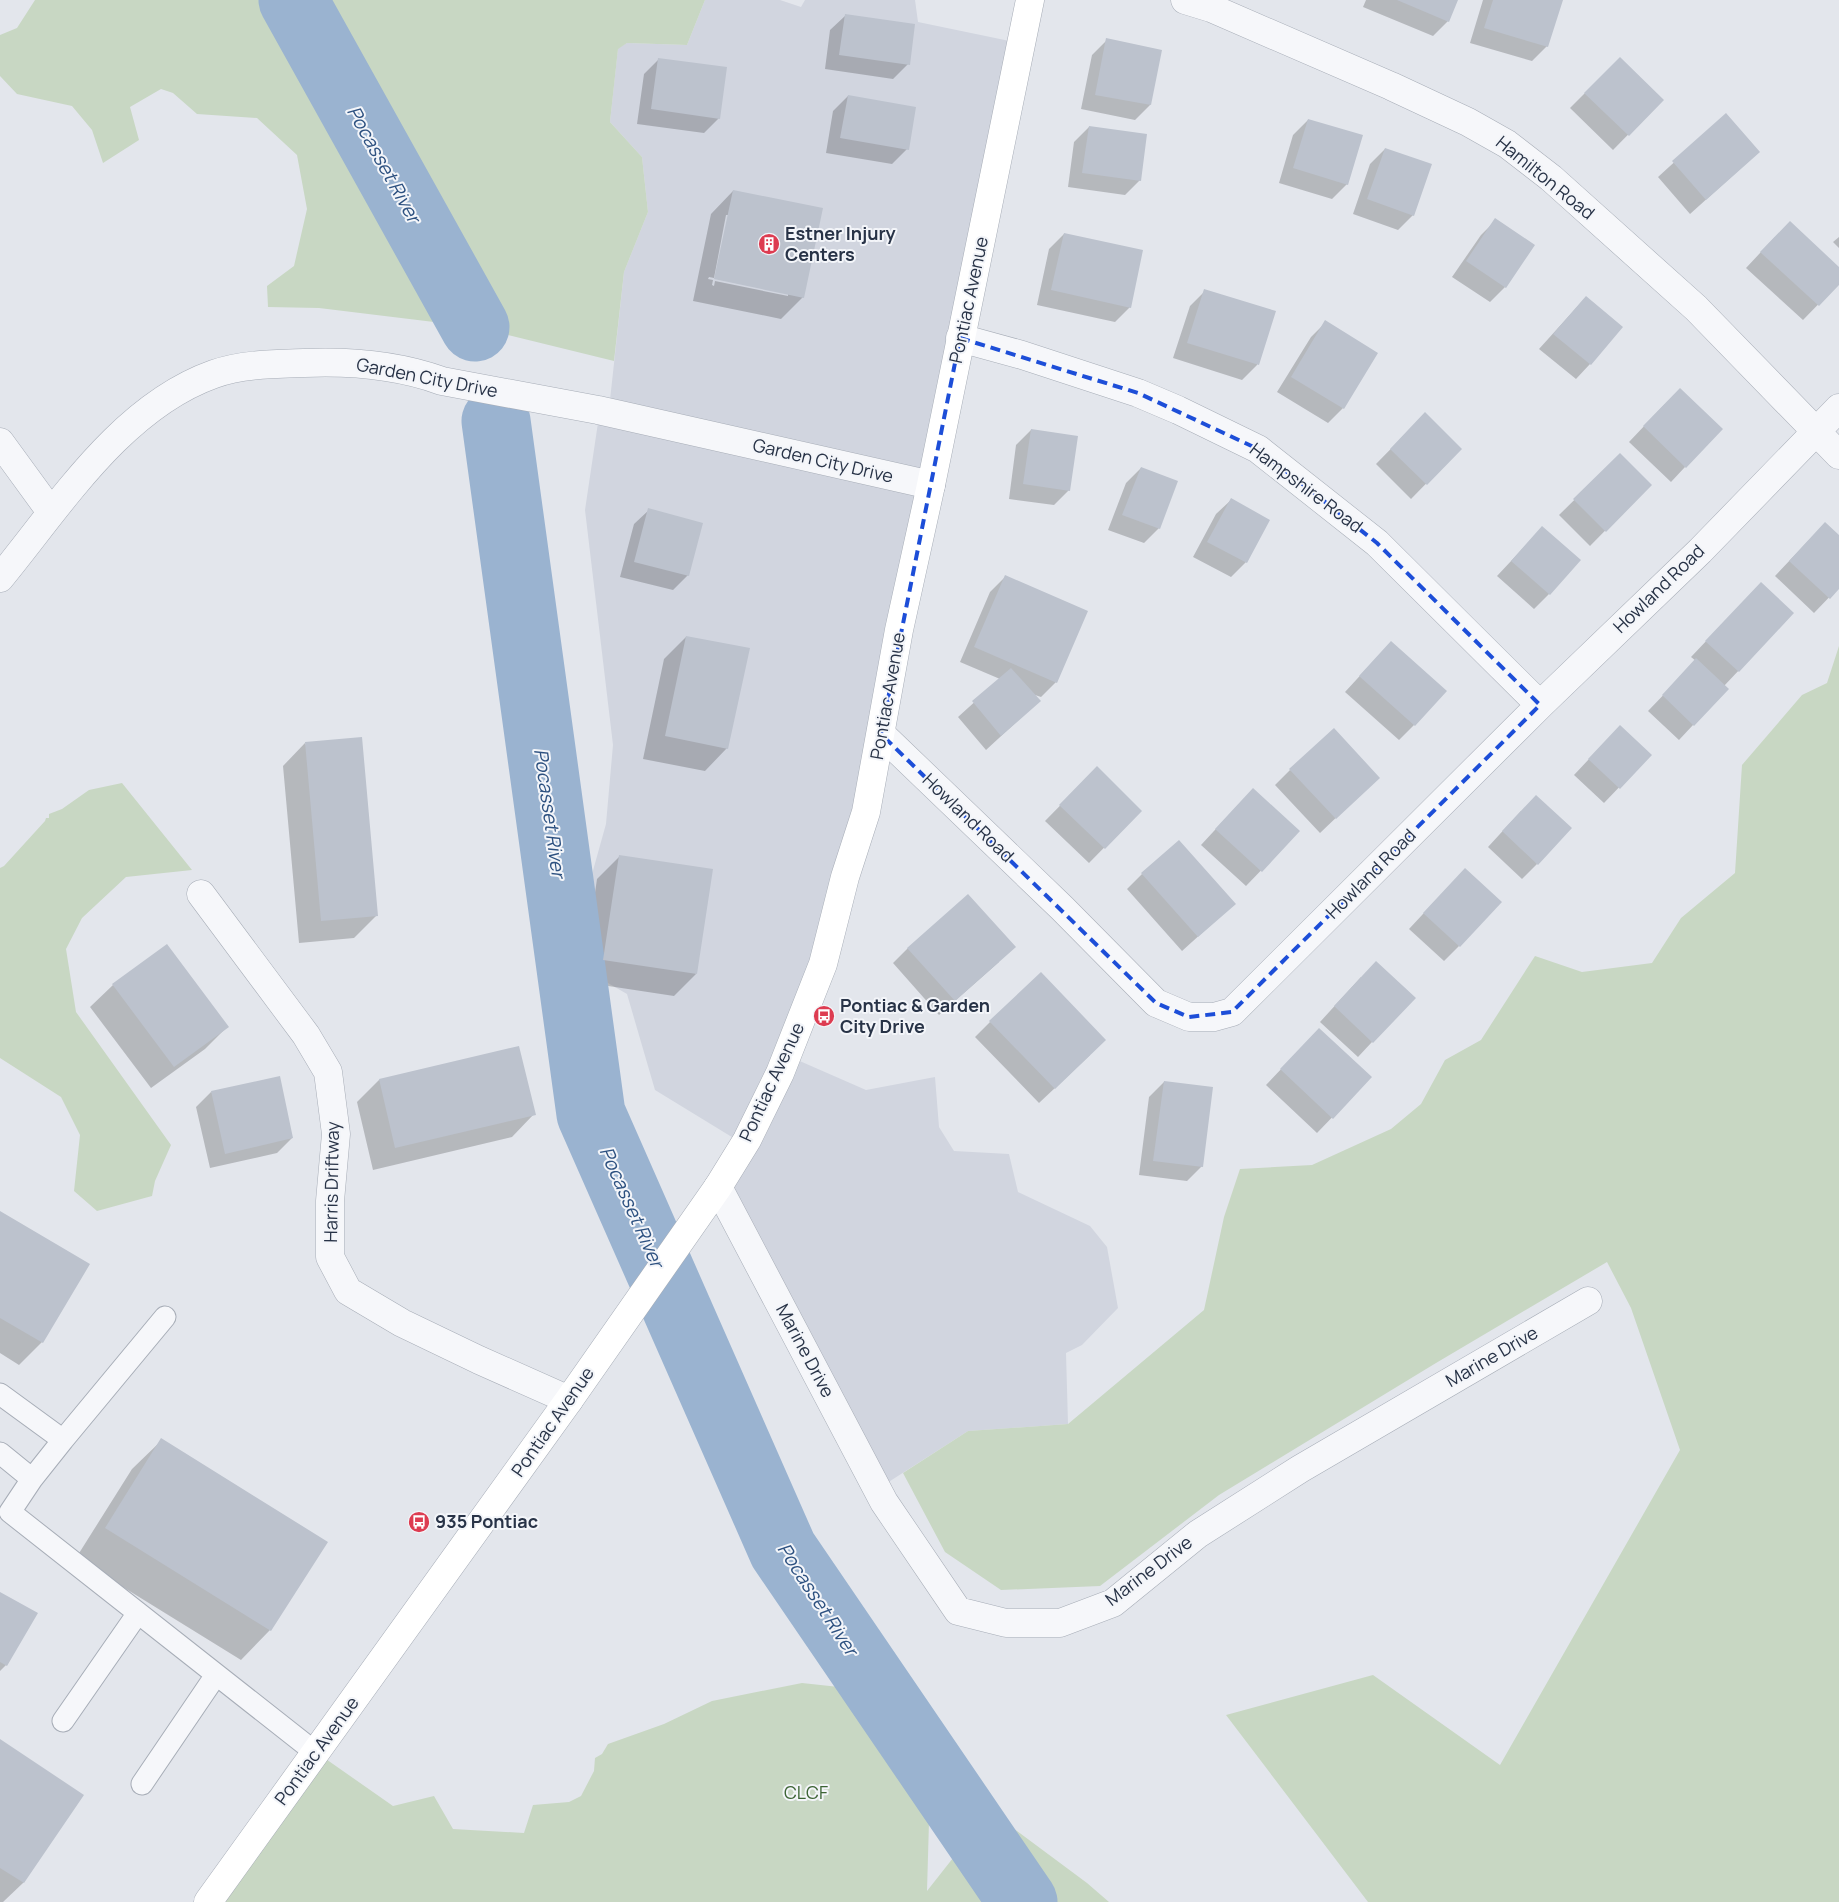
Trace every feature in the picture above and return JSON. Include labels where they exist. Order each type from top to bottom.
[{"type":"main road","name":"Pontiac Avenue","points":[[208,1902],[569,1400],[718,1186],[747,1140],[780,1073],[823,964],[844,877],[866,812],[899,630],[931,485],[1030,0]]},
{"type":"street","name":"Hamilton Road","points":[[1185,0],[1211,8],[1392,86],[1468,122],[1507,144],[1551,178],[1696,308],[1839,455]]},
{"type":"street","name":"Hampshire Road","points":[[960,338],[1022,355],[1138,393],[1258,448],[1377,543],[1540,705]]},
{"type":"street","name":"Garden City Drive","points":[[0,578],[41,528],[51,512],[124,430],[168,396],[215,374],[262,364],[334,362],[370,364],[421,374],[452,383],[598,410],[931,485]]},
{"type":"street","name":"Howland Road","points":[[881,734],[1062,908],[1156,1003],[1189,1017],[1214,1017],[1232,1012],[1540,705],[1700,551],[1839,408]]},
{"type":"street","points":[[0,442],[51,512]]},
{"type":"street","name":"Harris Driftway","points":[[201,894],[306,1035],[328,1072],[336,1134],[330,1201],[330,1257],[348,1290],[402,1323],[569,1400]]},
{"type":"street","name":"Marine Drive","points":[[718,1186],[884,1502],[958,1611],[1006,1623],[1060,1623],[1113,1603],[1198,1534],[1292,1474],[1588,1301]]},
{"type":"lane","points":[[165,1316],[32,1479],[10,1512],[316,1753]]},
{"type":"lane","points":[[0,1394],[63,1440]]},
{"type":"lane","points":[[0,1453],[32,1479]]},
{"type":"lane","points":[[63,1721],[138,1613]]},
{"type":"lane","points":[[142,1784],[216,1675]]},
{"type":"highlighted area","points":[[960,338],[1138,393],[1258,449],[1377,543],[1540,705],[1232,1012],[1189,1017],[1156,1003],[881,734]]},
{"type":"shaded area","points":[[705,0],[780,0],[801,7],[805,0],[915,0],[918,22],[1019,43],[888,701],[786,1055],[866,1090],[935,1077],[939,1127],[954,1151],[1009,1154],[1018,1192],[1090,1226],[1107,1247],[1118,1308],[1082,1345],[1066,1353],[1068,1424],[968,1431],[887,1483],[719,1188],[740,1142],[655,1090],[627,994],[568,960],[606,824],[613,745],[585,510],[599,416],[610,400],[624,272],[648,212],[642,157],[610,122],[618,48],[627,43],[687,45]]},
{"type":"green space","points":[[35,0],[705,0],[687,45],[627,43],[618,49],[610,122],[642,157],[648,212],[624,272],[614,361],[475,327],[319,308],[268,307],[267,286],[294,266],[307,209],[297,155],[257,118],[197,114],[173,93],[161,89],[130,107],[139,140],[103,163],[92,130],[72,106],[17,94],[0,76],[0,35],[17,28]]},
{"type":"green space","points":[[1839,646],[1839,1902],[1368,1902],[1226,1715],[1373,1675],[1500,1765],[1680,1450],[1631,1308],[1607,1262],[1219,1495],[1100,1586],[1001,1590],[945,1552],[903,1473],[968,1431],[1068,1424],[1204,1310],[1224,1217],[1240,1169],[1312,1165],[1391,1129],[1421,1104],[1445,1060],[1481,1040],[1535,956],[1582,972],[1652,963],[1681,918],[1735,873],[1742,765],[1802,695],[1827,683]]},
{"type":"green space","points":[[122,783],[192,870],[126,877],[82,918],[66,949],[76,1012],[171,1145],[155,1181],[152,1196],[97,1211],[74,1191],[80,1135],[61,1097],[0,1058],[0,868],[4,866],[46,818],[49,818],[49,814],[62,809],[89,790]]},
{"type":"green space","name":"CLCF","points":[[802,1683],[839,1687],[899,1714],[930,1787],[927,1891],[990,1811],[1087,1883],[1109,1902],[207,1902],[323,1757],[393,1806],[434,1796],[453,1829],[524,1833],[533,1805],[569,1802],[581,1796],[594,1771],[595,1758],[602,1754],[608,1744],[664,1724],[712,1701]]},
{"type":"building","points":[[1397,0],[1458,0],[1449,22]]},
{"type":"building","points":[[1493,0],[1563,0],[1548,47],[1484,28]]},
{"type":"building","points":[[845,14],[915,24],[910,65],[839,55]]},
{"type":"building","points":[[1106,38],[1162,50],[1151,105],[1095,95]]},
{"type":"building","points":[[1620,57],[1664,100],[1629,136],[1584,93]]},
{"type":"building","points":[[658,58],[727,67],[720,119],[651,109]]},
{"type":"building","points":[[848,95],[916,107],[909,150],[840,138]]},
{"type":"building","points":[[1726,113],[1760,152],[1706,200],[1672,161]]},
{"type":"building","points":[[1308,119],[1363,135],[1348,185],[1293,168]]},
{"type":"building","points":[[1089,126],[1147,134],[1141,181],[1082,173]]},
{"type":"building","points":[[1385,148],[1432,164],[1414,216],[1367,199]]},
{"type":"building","name":"Estner Injury Centers","points":[[733,190],[823,208],[804,298],[714,279]]},
{"type":"building","points":[[1495,218],[1535,245],[1506,288],[1466,261]]},
{"type":"building","points":[[1790,221],[1839,267],[1839,285],[1819,306],[1760,252]]},
{"type":"building","points":[[1064,233],[1143,250],[1131,308],[1051,290]]},
{"type":"building","points":[[1204,289],[1276,311],[1259,365],[1187,343]]},
{"type":"building","points":[[1586,296],[1623,327],[1591,365],[1553,334]]},
{"type":"building","points":[[1325,320],[1378,353],[1344,409],[1291,377]]},
{"type":"building","points":[[1680,388],[1723,429],[1686,468],[1643,426]]},
{"type":"building","points":[[1425,412],[1462,449],[1427,485],[1390,449]]},
{"type":"building","points":[[1031,429],[1078,436],[1070,491],[1023,484]]},
{"type":"building","points":[[1620,453],[1652,485],[1606,532],[1573,499]]},
{"type":"building","points":[[1141,467],[1178,481],[1160,529],[1122,515]]},
{"type":"building","points":[[1231,498],[1270,520],[1247,563],[1207,542]]},
{"type":"building","points":[[648,508],[703,523],[689,576],[634,562]]},
{"type":"building","points":[[1825,522],[1839,535],[1839,589],[1830,599],[1789,561]]},
{"type":"building","points":[[1542,526],[1581,560],[1550,595],[1511,561]]},
{"type":"building","points":[[1005,575],[1088,611],[1057,683],[974,647]]},
{"type":"building","points":[[1761,582],[1794,613],[1739,672],[1705,641]]},
{"type":"building","points":[[686,636],[750,648],[728,749],[665,736]]},
{"type":"building","points":[[1391,641],[1447,691],[1415,726],[1359,676]]},
{"type":"building","points":[[1696,658],[1729,689],[1694,726],[1662,695]]},
{"type":"building","points":[[1011,668],[1041,701],[1001,736],[972,701]]},
{"type":"building","points":[[1620,725],[1652,755],[1620,789],[1588,759]]},
{"type":"building","points":[[1334,728],[1380,778],[1336,819],[1289,769]]},
{"type":"building","points":[[362,737],[378,916],[321,921],[305,742]]},
{"type":"building","points":[[1097,766],[1142,811],[1105,849],[1059,805]]},
{"type":"building","points":[[1253,788],[1300,831],[1262,872],[1215,829]]},
{"type":"building","points":[[1536,795],[1572,828],[1538,865],[1502,831]]},
{"type":"building","points":[[1179,840],[1236,904],[1198,937],[1141,873]]},
{"type":"building","points":[[619,855],[713,869],[697,974],[603,960]]},
{"type":"building","points":[[1465,868],[1502,902],[1460,947],[1423,913]]},
{"type":"building","points":[[968,894],[1016,947],[955,1001],[907,948]]},
{"type":"building","points":[[167,944],[229,1027],[174,1067],[112,984]]},
{"type":"building","points":[[1376,961],[1416,998],[1373,1043],[1334,1006]]},
{"type":"building","points":[[1041,972],[1106,1040],[1055,1089],[989,1021]]},
{"type":"building","points":[[1319,1028],[1372,1077],[1333,1119],[1280,1069]]},
{"type":"building","points":[[519,1046],[536,1115],[395,1148],[379,1079]]},
{"type":"building","points":[[280,1076],[293,1138],[225,1154],[211,1091]]},
{"type":"building","points":[[1164,1081],[1213,1087],[1203,1167],[1153,1161]]},
{"type":"building","points":[[0,1211],[90,1264],[43,1343],[0,1318]]},
{"type":"building","points":[[161,1438],[328,1542],[271,1631],[105,1528]]},
{"type":"building","points":[[0,1592],[38,1613],[7,1666],[0,1662]]},
{"type":"building","points":[[0,1739],[84,1795],[24,1883],[0,1868]]},
{"type":"waterway","name":"Pocasset River","points":[[293,0],[475,327]]},
{"type":"waterway","name":"Pocasset River","points":[[496,421],[591,1114],[783,1550],[1023,1902]]},
{"type":"place","name":"Estner Injury Centers","points":[[769,244]]},
{"type":"place","name":"Pontiac & Garden City Drive","points":[[824,1016]]},
{"type":"place","name":"935 Pontiac","points":[[419,1522]]}]
